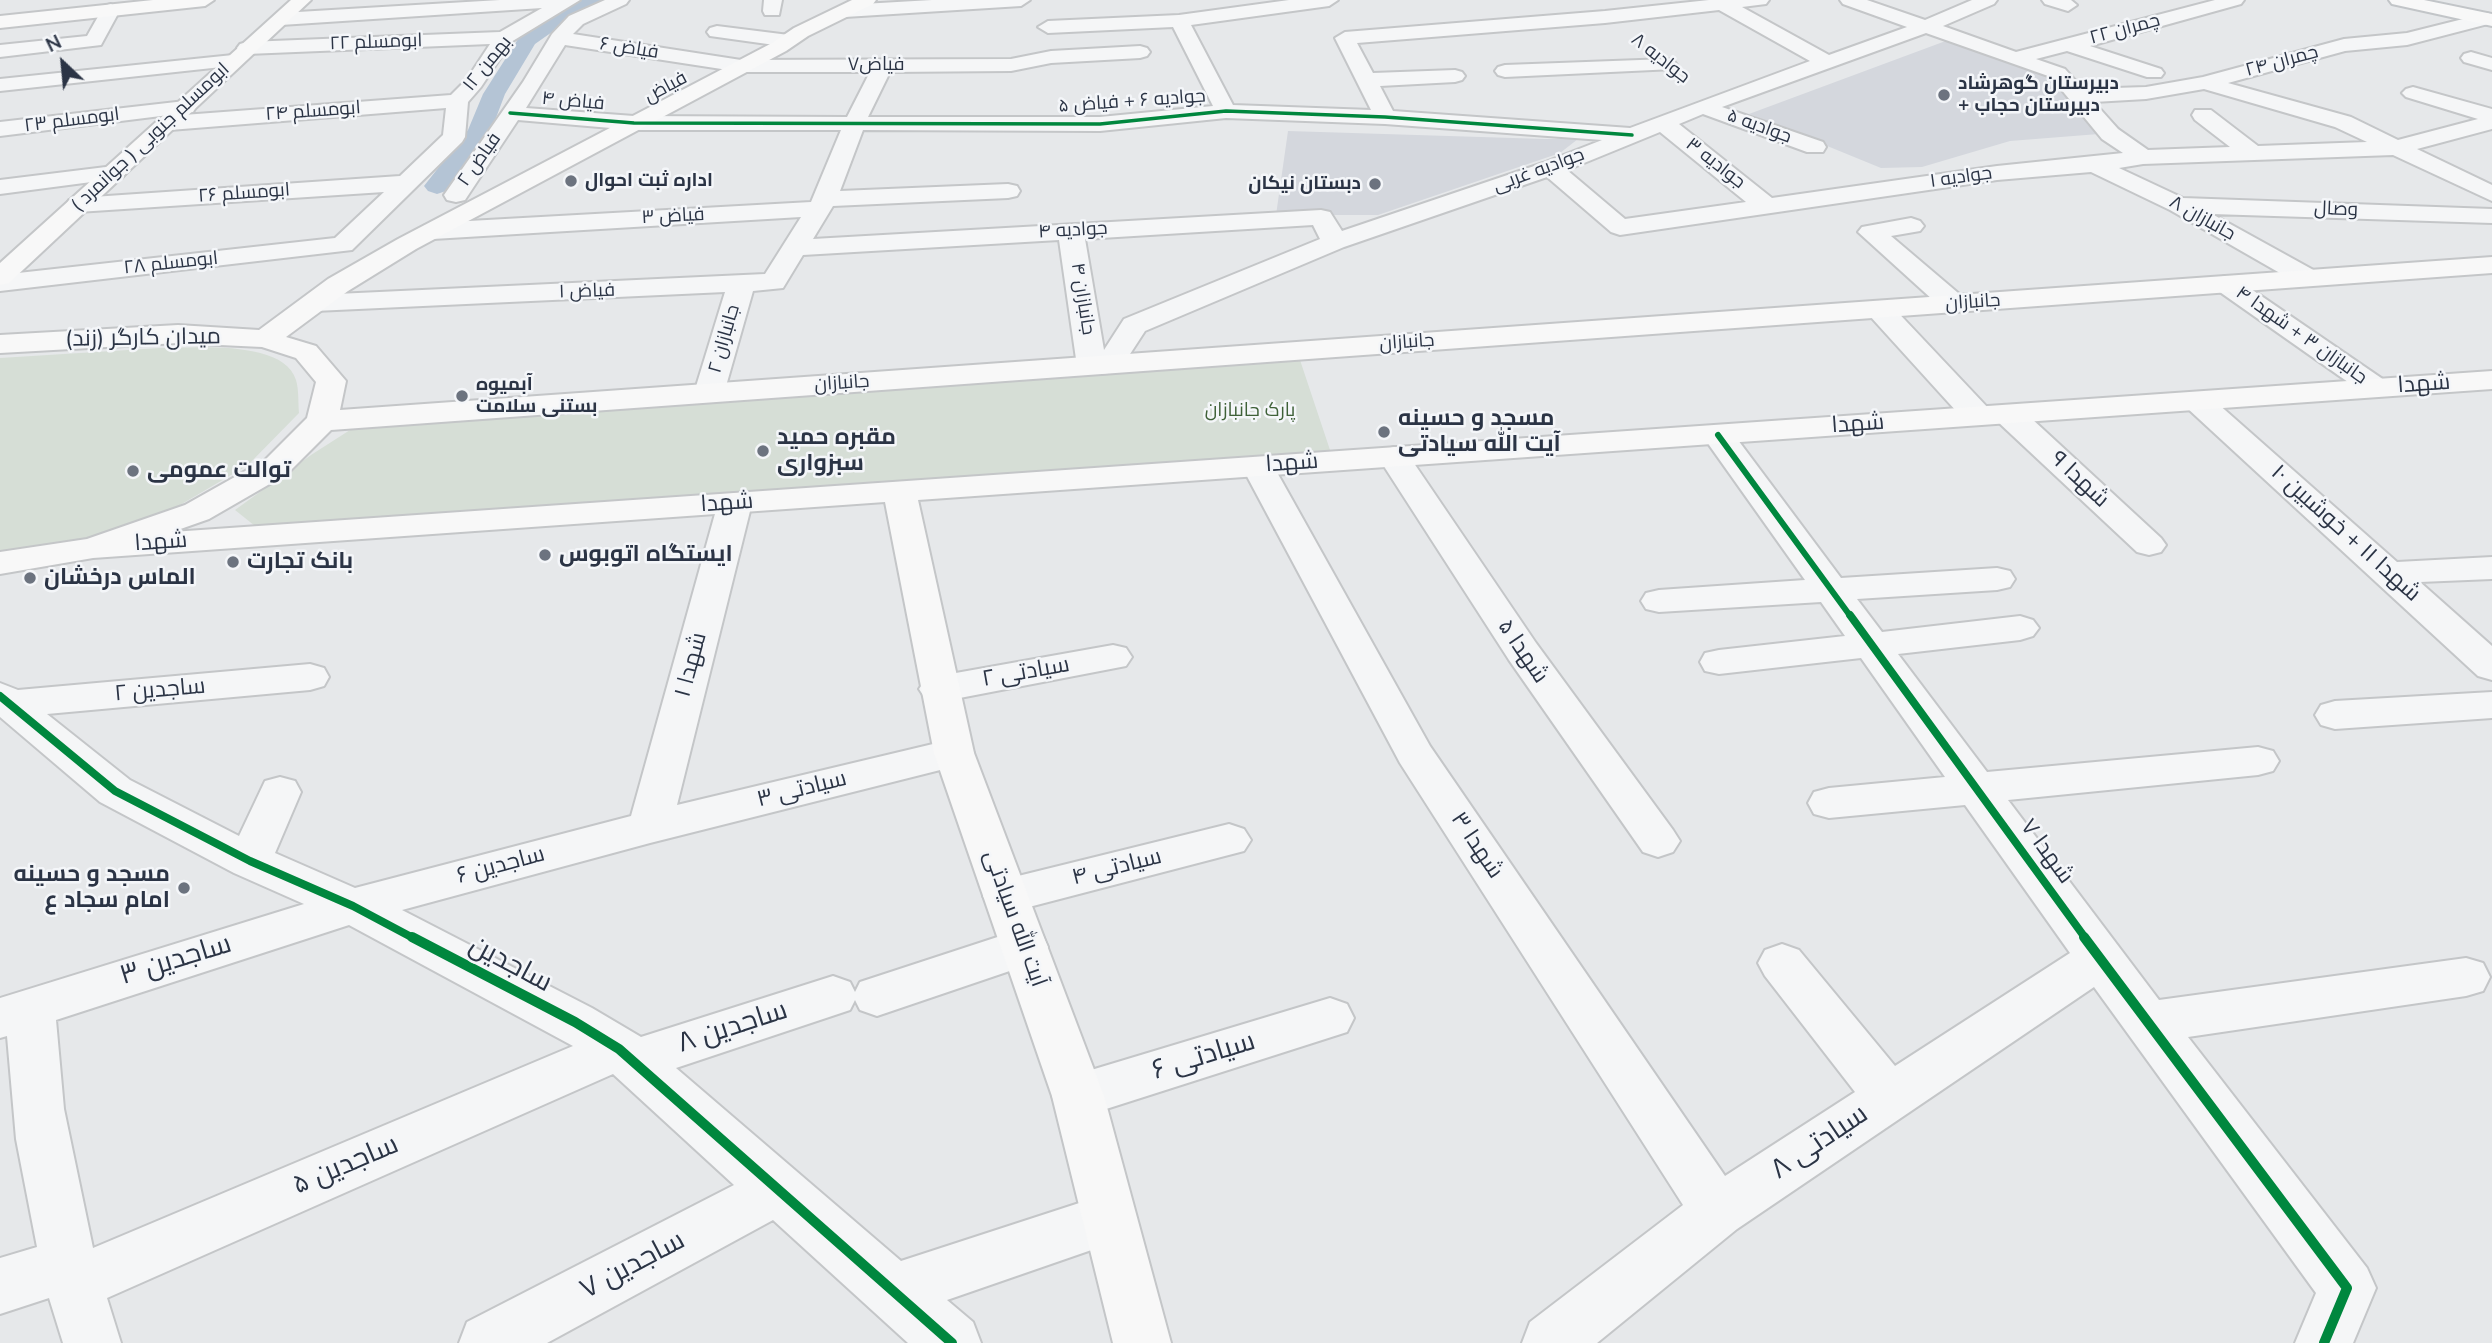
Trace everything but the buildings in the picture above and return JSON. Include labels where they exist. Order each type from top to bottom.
[{"type":"main road","points":[[0,22],[120,6],[205,0]]},
{"type":"main road","name":"ابومسلم جنوبی ( جوانمرد )","points":[[0,277],[240,54],[302,0]]},
{"type":"main road","name":"فیاض","points":[[265,339],[338,285],[407,244],[867,0]]},
{"type":"main road","points":[[2398,0],[2489,13]]},
{"type":"main road","points":[[2442,0],[2489,13]]},
{"type":"main road","name":"جانبازان","points":[[322,421],[2492,265]]},
{"type":"main road","name":"میدان کارگر (زند)","points":[[0,344],[178,334],[265,339],[306,352],[331,381],[322,421]]},
{"type":"main road","name":"شهدا","points":[[93,548],[2492,380]]},
{"type":"main road","points":[[0,563],[93,548],[197,512],[276,467],[322,421]]},
{"type":"main road","name":"آیت الله سیادتی","points":[[900,492],[954,753],[1078,1096],[1142,1343]]},
{"type":"street","name":"فیاض ۲","points":[[456,195],[533,82],[559,38],[576,20],[620,0]]},
{"type":"street","points":[[845,11],[1021,0]]},
{"type":"street","points":[[1034,0],[1048,27],[1051,57]]},
{"type":"street","points":[[1048,27],[1179,21],[1329,0]]},
{"type":"street","points":[[1385,117],[1345,38],[1605,17],[1760,0]]},
{"type":"street","points":[[1849,0],[2058,73],[2110,134],[2143,157]]},
{"type":"street","name":"چمران ۲۲","points":[[2014,58],[2235,0]]},
{"type":"street","points":[[281,19],[569,1]]},
{"type":"street","name":"بهمن ۱۲","points":[[343,245],[454,137],[457,101],[474,83],[504,38],[569,1]]},
{"type":"street","name":"جوادیه غربی","points":[[1101,365],[1134,325],[1335,242],[1551,168],[1663,123],[1700,94],[1826,62],[1925,27],[1972,2]]},
{"type":"street","points":[[1722,4],[1826,62]]},
{"type":"street","points":[[0,51],[94,41],[120,6]]},
{"type":"street","points":[[1506,7],[1524,22]]},
{"type":"street","points":[[905,8],[917,46]]},
{"type":"street","name":"چمران ۲۴","points":[[2076,96],[2146,93],[2205,83],[2344,45],[2407,39],[2489,13]]},
{"type":"street","name":"جوادیه ۸","points":[[1605,17],[1626,33]]},
{"type":"street","points":[[1179,21],[1226,111]]},
{"type":"street","points":[[717,32],[795,37],[858,65]]},
{"type":"street","name":"ابومسلم ۲۲","points":[[0,85],[240,54],[504,38]]},
{"type":"street","name":"فیاض ۶","points":[[559,38],[741,66]]},
{"type":"street","points":[[2068,45],[2154,73]]},
{"type":"street","name":"فیاض۷","points":[[741,66],[883,65],[917,46],[1011,65],[1051,57],[1140,52]]},
{"type":"street","name":"جوادیه ۸","points":[[1646,48],[1700,94]]},
{"type":"street","points":[[1092,55],[1099,78]]},
{"type":"street","points":[[2471,58],[2492,64]]},
{"type":"street","points":[[822,204],[855,122],[883,65]]},
{"type":"street","points":[[1505,71],[1667,65]]},
{"type":"street","points":[[1367,80],[1455,76]]},
{"type":"street","points":[[2205,83],[2343,122],[2492,194]]},
{"type":"street","points":[[2413,93],[2492,116]]},
{"type":"street","name":"جوادیه ۵","points":[[1700,94],[1815,147]]},
{"type":"street","name":"ابومسلم ۲۴","points":[[177,115],[457,101]]},
{"type":"street","name":"جوادیه ۶ + فیاض ۵","points":[[634,123],[1100,124],[1226,111],[1385,117],[1632,135]]},
{"type":"street","name":"ابومسلم ۲۳","points":[[0,129],[177,115]]},
{"type":"street","points":[[2203,115],[2255,155]]},
{"type":"street","name":"فیاض ۴","points":[[507,119],[634,123]]},
{"type":"street","name":"جوادیه ۱","points":[[1551,168],[1620,227],[1997,173],[2094,165],[2143,157],[2394,148],[2492,122]]},
{"type":"street","name":"جوادیه ۳","points":[[1663,123],[1767,206]]},
{"type":"street","name":"جانبازان ۸","points":[[2094,165],[2179,205],[2308,278]]},
{"type":"street","points":[[0,187],[114,173]]},
{"type":"street","name":"ابومسلم ۲۶","points":[[78,205],[409,183]]},
{"type":"street","name":"فیاض ۳","points":[[433,231],[1008,191]]},
{"type":"street","name":"فیاض ۱","points":[[315,303],[774,282],[822,204]]},
{"type":"street","name":"وصال","points":[[2179,205],[2492,216]]},
{"type":"street","name":"جوادیه ۴","points":[[796,248],[1321,217],[1335,242]]},
{"type":"street","points":[[1911,226],[1871,232],[1954,304]]},
{"type":"street","name":"جانبازان ۴","points":[[1071,232],[1101,365]]},
{"type":"street","name":"ابومسلم ۲۸","points":[[0,283],[343,245]]},
{"type":"street","name":"جانبازان ۳ + شهدا ۴","points":[[2226,284],[2376,388]]},
{"type":"street","name":"جانبازان ۲","points":[[709,393],[741,285]]},
{"type":"street","name":"شهدا ۹","points":[[1879,309],[1993,415],[2149,545]]},
{"type":"street","name":"شهدا ۱۱ + خوشبین ۱۰","points":[[2197,401],[2492,667]]},
{"type":"street","name":"شهدا ۷","points":[[1718,435],[2147,1022],[2347,1288],[2324,1343]]},
{"type":"street","name":"شهدا ۵","points":[[1394,457],[1476,585],[1578,734],[1658,841]]},
{"type":"street","name":"شهدا ۳","points":[[1258,467],[1414,753],[1718,1212]]},
{"type":"street","name":"شهدا ۱","points":[[650,827],[735,503]]},
{"type":"street","points":[[2388,573],[2492,568]]},
{"type":"street","points":[[1659,601],[1997,579]]},
{"type":"street","points":[[1719,662],[2020,628]]},
{"type":"street","name":"سیادتی ۲","points":[[939,689],[1113,657]]},
{"type":"street","name":"ساجدین ۲","points":[[4,700],[310,677]]},
{"type":"street","name":"ساجدین","points":[[4,700],[115,791],[250,861],[353,906],[575,1022],[627,1055],[952,1343]]},
{"type":"street","points":[[2335,715],[2492,705]]},
{"type":"street","name":"سیادتی ۳","points":[[650,827],[954,753]]},
{"type":"street","points":[[1829,803],[2258,761]]},
{"type":"street","points":[[250,861],[280,792]]},
{"type":"street","name":"ساجدین ۶","points":[[353,906],[650,827]]},
{"type":"street","name":"سیادتی ۴","points":[[1006,896],[1229,840]]},
{"type":"street","name":"ساجدین ۳","points":[[15,1013],[353,906]]},
{"type":"street","name":"ساجدین ۸","points":[[627,1055],[855,996],[1025,947]]},
{"type":"street","name":"سیادتی ۸","points":[[1551,1343],[1718,1212],[2100,958]]},
{"type":"street","points":[[1782,963],[1890,1097]]},
{"type":"street","points":[[2147,1022],[2466,977]]},
{"type":"street","points":[[15,1013],[38,1108],[57,1216],[92,1343]]},
{"type":"street","name":"سیادتی ۶","points":[[1078,1096],[1330,1018]]},
{"type":"street","name":"ساجدین ۵","points":[[0,1286],[71,1274],[627,1055]]},
{"type":"street","name":"ساجدین ۷","points":[[488,1343],[779,1189]]},
{"type":"street","points":[[894,1292],[1110,1219]]},
{"type":"shaded area","name":"دبیرستان گوهرشاد + دبیرستان حجاب","points":[[1951,39],[2070,76],[2124,132],[2010,141],[1922,167],[1881,168],[1749,114]]},
{"type":"shaded area","name":"دبستان نیکان","points":[[1288,131],[1578,139],[1560,153],[1378,215],[1276,215]]},
{"type":"green space","points":[[214,347],[256,352],[274,358],[288,367],[296,380],[299,413],[248,465],[175,508],[119,530],[47,550],[0,554],[0,358]]},
{"type":"green space","name":"پارک جانبازان","points":[[1298,354],[1333,459],[255,526],[235,510],[350,430]]},
{"type":"waterway","points":[[437,186],[479,131],[494,94],[527,40],[572,9],[595,0]]},
{"type":"cycle path","points":[[510,113],[634,123],[1100,124],[1226,111],[1385,117],[1632,135]]},
{"type":"cycle path","points":[[1718,435],[2100,958],[2347,1288],[2324,1343]]},
{"type":"cycle path","points":[[0,696],[115,791],[250,861],[353,906],[575,1022],[619,1049],[952,1343]]},
{"type":"place","name":"دبیرستان گوهرشاد + دبیرستان حجاب","points":[[1944,95]]},
{"type":"place","name":"اداره ثبت احوال","points":[[571,181]]},
{"type":"place","name":"دبستان نیکان","points":[[1375,184]]},
{"type":"place","name":"آبمیوه بستنی سلامت","points":[[462,396]]},
{"type":"place","name":"مسجد و حسینه آیت الله سیادتی","points":[[1384,432]]},
{"type":"place","name":"مقبره حمید سبزواری","points":[[763,451]]},
{"type":"place","name":"توالت عمومی","points":[[133,471]]},
{"type":"place","name":"ایستگاه اتوبوس","points":[[545,555]]},
{"type":"place","name":"بانک تجارت","points":[[233,562]]},
{"type":"place","name":"الماس درخشان","points":[[30,578]]},
{"type":"place","name":"مسجد و حسینه امام سجاد ع","points":[[184,888]]}]
